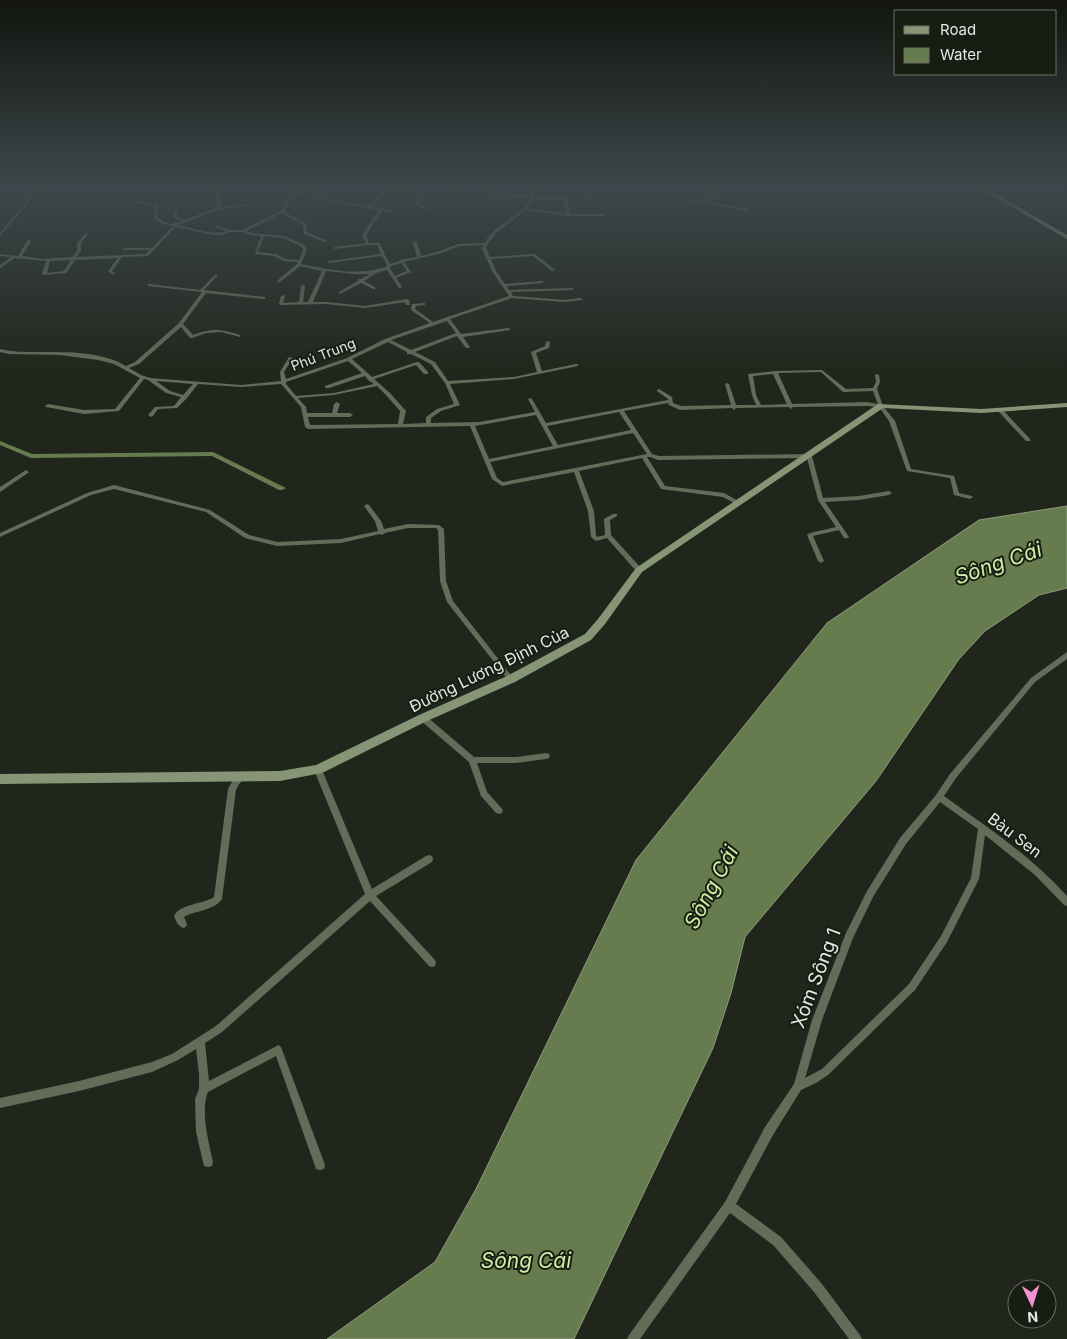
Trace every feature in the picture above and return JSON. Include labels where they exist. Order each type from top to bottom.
[{"type":"street","points":[[19,258],[25,248]]},
{"type":"street","points":[[49,259],[44,271],[46,274],[65,272],[79,248]]},
{"type":"street","points":[[258,248],[256,253],[276,255],[284,260],[324,271],[376,272]]},
{"type":"street","points":[[279,281],[299,263],[305,248]]},
{"type":"street","points":[[381,248],[388,267],[400,287]]},
{"type":"street","points":[[417,248],[419,257]]},
{"type":"street","points":[[340,293],[359,280],[400,261],[442,252],[449,248]]},
{"type":"street","points":[[485,248],[487,258],[512,297],[565,301],[580,298]]},
{"type":"street","points":[[124,249],[154,249]]},
{"type":"street","points":[[0,255],[13,258],[72,259],[147,255],[154,249]]},
{"type":"street","points":[[329,262],[383,255]]},
{"type":"street","points":[[487,258],[534,255],[553,270]]},
{"type":"street","points":[[113,274],[110,271],[120,256]]},
{"type":"street","points":[[0,267],[13,258]]},
{"type":"street","points":[[395,277],[409,272],[400,261]]},
{"type":"street","points":[[310,303],[324,271]]},
{"type":"street","points":[[125,368],[137,363],[181,324],[216,275]]},
{"type":"street","points":[[359,280],[374,288]]},
{"type":"street","points":[[505,285],[542,282]]},
{"type":"street","points":[[149,286],[262,298]]},
{"type":"street","points":[[301,304],[303,286]]},
{"type":"street","points":[[510,292],[572,289]]},
{"type":"street","points":[[283,296],[281,304],[326,302],[365,307],[407,300],[408,304]]},
{"type":"street","name":"Phú Trung","points":[[0,350],[9,353],[90,357],[110,361],[142,378],[150,379],[242,386],[282,382],[349,359],[387,340],[512,297]]},
{"type":"street","points":[[423,304],[414,305],[413,309],[433,324]]},
{"type":"street","points":[[448,319],[468,348]]},
{"type":"street","points":[[181,324],[192,337],[205,332],[221,331],[238,336]]},
{"type":"street","points":[[409,352],[459,335],[508,328]]},
{"type":"street","points":[[387,340],[432,363],[447,383],[457,405],[439,410],[428,418],[429,425]]},
{"type":"street","points":[[540,373],[533,352],[547,347],[548,342]]},
{"type":"street","points":[[291,358],[282,372],[282,382],[303,407],[308,427],[472,425],[537,413]]},
{"type":"street","points":[[349,359],[388,394],[403,411],[400,426]]},
{"type":"street","points":[[370,379],[417,363],[426,373]]},
{"type":"street","points":[[447,383],[514,378],[576,365]]},
{"type":"street","points":[[759,407],[754,395],[750,375],[822,370],[846,391],[875,389]]},
{"type":"street","points":[[774,372],[790,407]]},
{"type":"street","points":[[327,387],[365,374]]},
{"type":"street","points":[[877,375],[878,382],[875,389],[881,406],[892,421],[909,470],[952,476],[956,494],[970,497]]},
{"type":"street","points":[[48,406],[84,412],[117,410],[142,378]]},
{"type":"street","points":[[150,379],[168,392],[184,397]]},
{"type":"street","points":[[152,415],[157,408],[175,407],[197,382]]},
{"type":"street","points":[[727,384],[734,408]]},
{"type":"street","points":[[296,397],[334,394],[376,385]]},
{"type":"street","points":[[659,390],[680,408],[867,404],[973,411],[1067,404]]},
{"type":"street","points":[[530,399],[556,446]]},
{"type":"street","points":[[544,425],[670,401]]},
{"type":"street","points":[[334,415],[337,404]]},
{"type":"street","name":"Đường Lương Định Của","points":[[0,779],[280,776],[318,770],[423,718],[511,679],[588,638],[598,628],[614,601],[639,570],[881,406]]},
{"type":"street","points":[[1000,410],[1028,440]]},
{"type":"street","points":[[621,411],[634,431],[663,488],[724,495],[738,503]]},
{"type":"street","points":[[305,415],[350,415]]},
{"type":"street","points":[[472,425],[495,479],[502,484],[647,456],[673,459],[731,456],[808,456],[821,500],[846,537]]},
{"type":"street","points":[[487,462],[634,431]]},
{"type":"street","points":[[576,470],[591,510],[593,536],[596,539],[608,536]]},
{"type":"street","points":[[0,490],[26,472]]},
{"type":"street","points":[[0,535],[89,494],[114,487],[208,511],[254,540],[286,544],[322,543],[363,538],[430,524],[441,529],[443,581],[450,602],[511,679]]},
{"type":"street","points":[[821,500],[859,498],[889,493]]},
{"type":"street","points":[[367,506],[378,521],[382,533]]},
{"type":"street","points":[[615,515],[607,520],[608,536],[639,570]]},
{"type":"street","points":[[821,561],[810,535],[840,528]]},
{"type":"street","name":"Xóm Sông 1","points":[[632,1339],[729,1206],[769,1131],[798,1086],[817,1020],[850,936],[870,894],[903,840],[939,798],[953,776],[1033,680],[1067,655]]},
{"type":"street","points":[[423,718],[472,760],[484,794],[499,810]]},
{"type":"street","points":[[472,760],[516,760],[546,756]]},
{"type":"street","points":[[318,770],[370,895],[432,963]]},
{"type":"street","points":[[183,924],[178,916],[183,912],[206,906],[218,899],[232,789],[242,777]]},
{"type":"street","name":"Bàu Sen","points":[[939,798],[1023,858],[1067,902]]},
{"type":"street","points":[[798,1086],[814,1080],[825,1072],[912,987],[944,939],[975,879],[982,828]]},
{"type":"street","points":[[0,1103],[79,1086],[152,1067],[175,1057],[219,1029],[370,895],[430,859]]},
{"type":"street","points":[[200,1041],[204,1089],[200,1099],[201,1124],[208,1162]]},
{"type":"street","points":[[204,1089],[278,1050],[320,1165]]},
{"type":"street","points":[[729,1206],[777,1242],[818,1288],[856,1339]]},
{"type":"water","name":"Sông Cái","points":[[1067,506],[1067,588],[1039,595],[985,631],[959,659],[876,781],[745,937],[731,993],[713,1048],[574,1339],[327,1339],[435,1262],[476,1189],[636,860],[827,623],[979,520]]},
{"type":"waterway","points":[[0,443],[31,456],[213,454],[282,488]]}]
